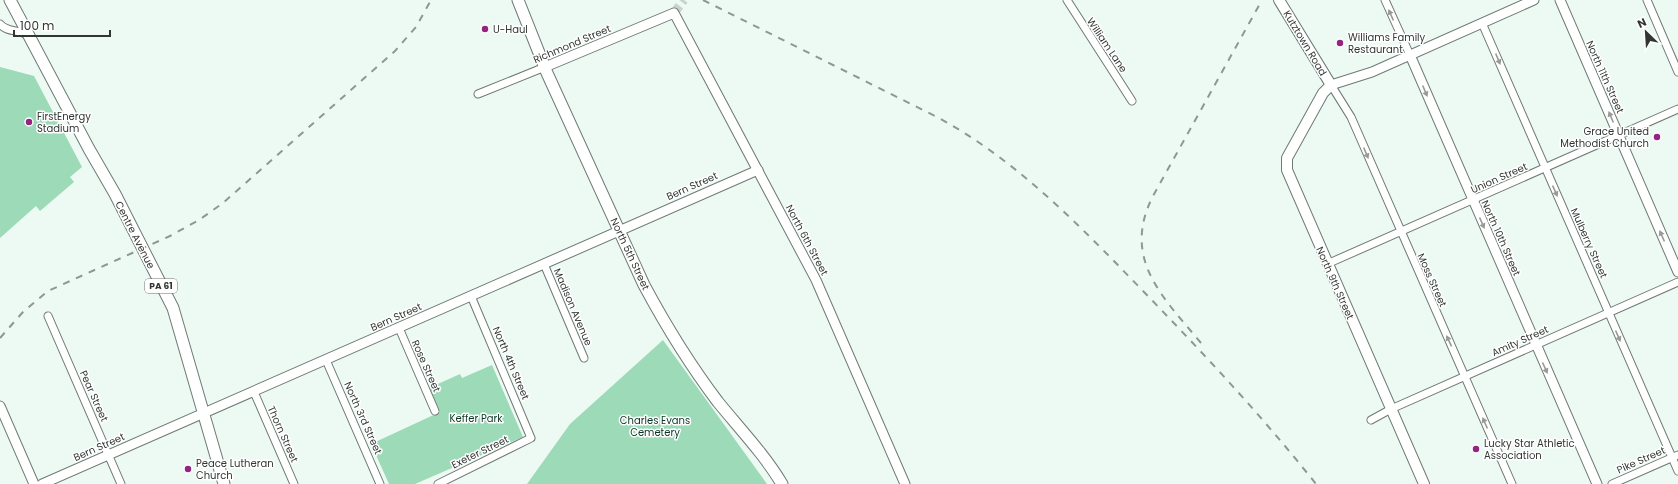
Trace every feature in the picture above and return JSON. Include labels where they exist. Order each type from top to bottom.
[{"type":"main road","name":"Centre Avenue","points":[[10,0],[115,194],[173,308],[224,484]]},
{"type":"main road","name":"North 5th Street","points":[[518,0],[545,67],[618,231],[644,285],[680,348],[716,398],[766,460],[782,484]]},
{"type":"main road","name":"Kutztown Road","points":[[1279,0],[1331,86]]},
{"type":"main road","name":"North 9th Street","points":[[1331,86],[1323,93],[1286,162],[1288,175],[1424,484]]},
{"type":"street","name":"William Lane","points":[[1067,0],[1132,101]]},
{"type":"street","name":"North 10th Street","points":[[1385,0],[1596,484]]},
{"type":"street","points":[[1331,86],[1372,72],[1410,56],[1534,0]]},
{"type":"street","name":"North 11th Street","points":[[1560,0],[1678,272]]},
{"type":"street","points":[[1647,0],[1678,72]]},
{"type":"street","name":"Richmond Street","points":[[478,94],[674,13]]},
{"type":"street","name":"North 6th Street","points":[[674,13],[758,170],[825,300],[905,484]]},
{"type":"street","name":"Mulberry Street","points":[[1482,23],[1608,313],[1675,456],[1678,470]]},
{"type":"street","points":[[0,24],[7,29],[22,32],[30,37]]},
{"type":"street","name":"Moss Street","points":[[1331,86],[1351,118],[1512,484]]},
{"type":"street","name":"Union Street","points":[[1327,264],[1678,109]]},
{"type":"street","name":"Bern Street","points":[[42,484],[758,170]]},
{"type":"street","name":"Madison Avenue","points":[[544,264],[584,358]]},
{"type":"street","name":"Amity Street","points":[[1371,420],[1391,409],[1678,282]]},
{"type":"street","name":"North 4th Street","points":[[471,296],[531,438]]},
{"type":"street","name":"Pear Street","points":[[48,316],[121,484]]},
{"type":"street","name":"Rose Street","points":[[399,328],[435,411]]},
{"type":"street","name":"North 3rd Street","points":[[326,360],[380,484]]},
{"type":"street","name":"Thorn Street","points":[[254,392],[294,484]]},
{"type":"street","points":[[0,406],[34,484]]},
{"type":"street","name":"Exeter Street","points":[[438,484],[531,438]]},
{"type":"street","name":"Pike Street","points":[[1612,484],[1675,456]]},
{"type":"green space","name":"FirstEnergy Stadium","points":[[0,67],[34,76],[82,167],[70,177],[74,182],[40,211],[36,206],[0,238]]},
{"type":"green space","name":"Charles Evans Cemetery","points":[[663,340],[767,484],[527,484],[570,424]]},
{"type":"green space","name":"Keffer Park","points":[[492,365],[523,437],[415,484],[389,484],[371,444],[440,412],[429,388],[460,374],[462,378]]},
{"type":"tunnel","points":[[674,13],[684,0]]},
{"type":"railway","points":[[0,338],[23,312],[48,291],[170,236],[199,220],[223,203],[395,51],[416,27],[431,0]]},
{"type":"railway","points":[[703,0],[939,118],[968,135],[1022,175],[1073,220],[1189,339],[1254,410],[1316,484]]},
{"type":"railway","points":[[1201,343],[1161,293],[1151,276],[1144,258],[1142,239],[1144,219],[1153,196],[1262,0]]},
{"type":"place","name":"U-Haul","points":[[485,29]]},
{"type":"place","name":"Williams Family Restaurant","points":[[1340,43]]},
{"type":"place","name":"FirstEnergy Stadium","points":[[29,122]]},
{"type":"place","name":"Grace United Methodist Church","points":[[1657,137]]},
{"type":"place","name":"Lucky Star Athletic Association","points":[[1476,449]]},
{"type":"place","name":"Peace Lutheran Church","points":[[188,469]]}]
